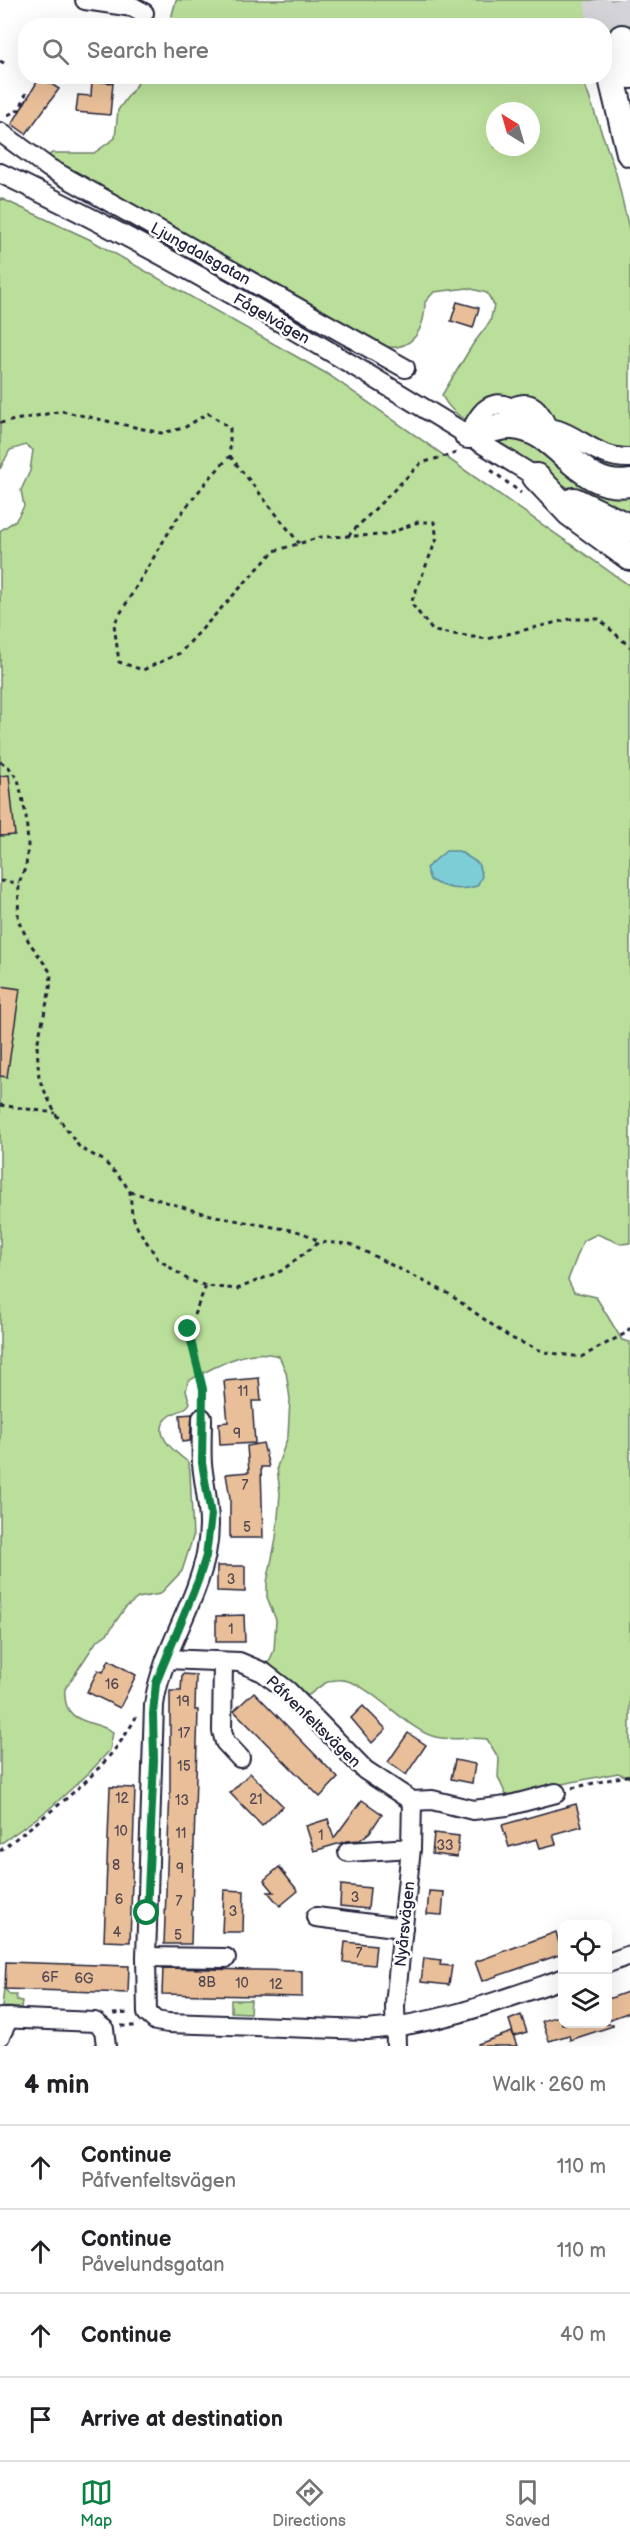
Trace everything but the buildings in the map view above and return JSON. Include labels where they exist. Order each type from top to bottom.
[{"type":"highway","points":[[613,41],[630,75]]},
{"type":"highway","points":[[613,41],[630,153]]},
{"type":"highway","points":[[461,440],[511,425],[538,428],[585,473],[610,483],[630,483]]},
{"type":"highway","points":[[533,488],[630,528]]},
{"type":"highway","points":[[533,488],[630,557]]},
{"type":"street","points":[[84,0],[133,7],[144,13]]},
{"type":"street","name":"Ljungdalsgatan","points":[[0,132],[49,168],[405,368]]},
{"type":"street","name":"Fågelvägen","points":[[0,173],[92,219],[254,306],[533,488]]},
{"type":"street","points":[[461,440],[481,413],[501,405],[513,407],[538,428],[557,429],[595,453],[616,459],[630,458]]},
{"type":"street","points":[[202,1418],[202,1463],[211,1515],[210,1530],[198,1581],[156,1683],[153,1714],[146,1957],[150,2015],[175,2023],[367,2030],[395,2037],[558,1980]]},
{"type":"street","name":"Påfvenfeltsvägen","points":[[165,1659],[249,1665],[273,1678],[332,1734],[365,1770],[412,1801]]},
{"type":"street","points":[[223,1662],[222,1731],[225,1742],[240,1758]]},
{"type":"street","points":[[412,1801],[432,1800],[473,1810],[507,1806],[556,1792]]},
{"type":"street","name":"Nyårsvägen","points":[[395,2037],[411,1848],[412,1801]]},
{"type":"street","points":[[348,1852],[411,1848]]},
{"type":"street","points":[[316,1917],[403,1928]]},
{"type":"street","points":[[612,1962],[630,1955]]},
{"type":"street","points":[[146,1957],[226,1958]]},
{"type":"street","points":[[0,2036],[5,2018],[87,2021],[100,2024],[106,2036],[106,2046]]},
{"type":"path","points":[[0,61],[6,64]]},
{"type":"path","points":[[8,115],[20,109],[26,93]]},
{"type":"path","points":[[0,423],[62,411],[161,433],[184,428],[208,413],[230,428],[230,456],[299,543]]},
{"type":"path","points":[[348,536],[421,463],[465,451],[461,440]]},
{"type":"path","points":[[230,456],[176,520],[114,624],[119,662],[143,670],[180,653],[274,551],[321,537],[386,535],[418,522],[434,522],[437,538],[411,603],[433,631],[487,639],[570,619],[599,619],[630,647]]},
{"type":"path","points":[[483,465],[533,488]]},
{"type":"path","points":[[0,762],[8,765],[18,779],[26,815],[28,845],[26,866],[20,883],[18,920],[51,974],[50,989],[37,1045],[36,1067],[39,1079],[55,1113],[80,1148],[112,1168],[130,1192],[132,1215],[148,1247],[169,1268],[206,1286],[237,1289],[262,1281],[281,1271],[319,1242]]},
{"type":"path","points":[[0,881],[20,883]]},
{"type":"path","points":[[0,1105],[55,1113]]},
{"type":"path","points":[[130,1192],[265,1226],[292,1228],[306,1232],[319,1242],[350,1244],[449,1294],[509,1337],[544,1352],[581,1357],[626,1333],[630,1328]]},
{"type":"path","points":[[202,1418],[203,1389],[188,1329],[206,1286]]},
{"type":"path","points":[[0,1851],[87,1780],[115,1751],[139,1709]]},
{"type":"path","points":[[556,1792],[630,1774]]},
{"type":"path","points":[[105,2015],[150,2015],[147,2026],[100,2024],[105,2015]]},
{"type":"green space","points":[[176,0],[630,0],[630,30],[612,35],[612,18],[171,18]]},
{"type":"green space","points":[[137,84],[584,84],[616,173],[630,233],[630,476],[603,469],[568,449],[480,426],[464,419],[451,409],[442,395],[473,344],[490,322],[494,305],[487,293],[468,288],[434,292],[425,302],[422,324],[411,341],[397,347],[378,344],[355,333],[248,269],[42,160],[52,153],[94,153],[115,138],[118,110]]},
{"type":"green space","points":[[0,198],[89,239],[329,375],[630,586],[630,1243],[621,1244],[597,1234],[583,1241],[568,1280],[574,1292],[596,1297],[622,1340],[630,1342],[630,1778],[618,1773],[506,1795],[498,1777],[499,1759],[487,1739],[446,1739],[420,1731],[371,1694],[348,1681],[333,1680],[309,1695],[300,1694],[271,1669],[269,1662],[274,1650],[276,1620],[267,1597],[267,1582],[276,1539],[280,1494],[277,1467],[288,1436],[290,1399],[286,1372],[279,1356],[256,1354],[232,1360],[188,1381],[186,1391],[190,1403],[164,1422],[162,1429],[166,1442],[188,1462],[190,1471],[193,1537],[182,1571],[160,1594],[138,1598],[125,1608],[108,1633],[96,1642],[65,1689],[65,1701],[74,1716],[113,1732],[110,1750],[89,1773],[48,1810],[0,1844],[0,531],[16,520],[24,506],[21,490],[30,471],[33,450],[26,445],[10,450],[0,469]]},
{"type":"green space","points":[[506,438],[529,439],[630,495],[630,520],[575,492],[496,443]]},
{"type":"green space","points":[[4,1988],[10,1995],[16,1995],[17,2000],[22,2001],[21,2008],[2,2007]]},
{"type":"green space","points":[[231,2000],[251,2000],[250,2013],[231,2012]]},
{"type":"water","points":[[446,851],[459,851],[478,863],[482,876],[477,886],[453,888],[430,880],[426,868]]},
{"type":"tunnel","points":[[597,0],[600,18]]},
{"type":"tunnel","points":[[615,0],[622,38]]},
{"type":"route","points":[[147,1913],[156,1683],[198,1581],[206,1556],[210,1530],[211,1515],[202,1463],[202,1379],[191,1347],[188,1329]]}]
